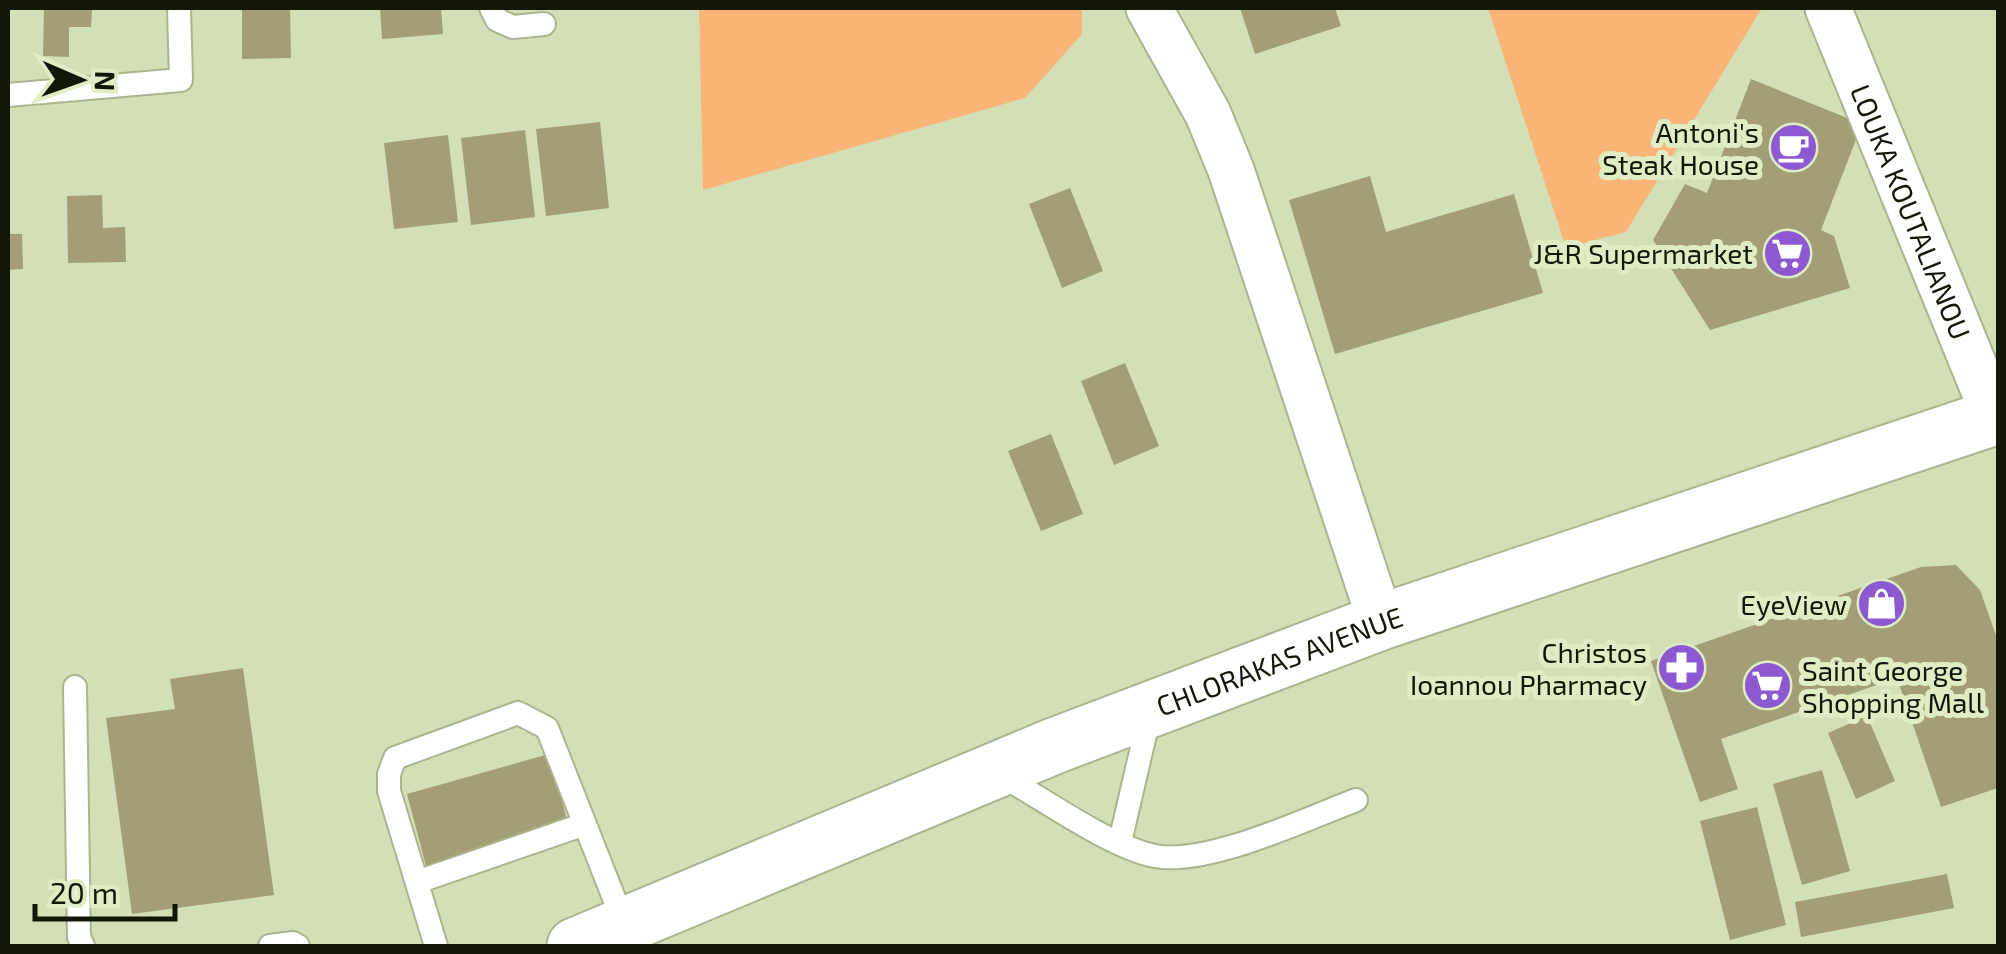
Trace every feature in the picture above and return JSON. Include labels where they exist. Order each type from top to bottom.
[{"type":"main road","name":"CHLORAKAS AVENUE","points":[[575,946],[994,771],[1381,622],[1997,419]]},
{"type":"street","points":[[1149,8],[1208,114],[1231,170],[1381,622]]},
{"type":"street","name":"LOUKA KOUTALIANOU","points":[[1828,8],[1997,419]]},
{"type":"lane","points":[[8,95],[181,80],[179,8]]},
{"type":"lane","points":[[491,8],[498,20],[513,26],[544,24]]},
{"type":"lane","points":[[75,687],[79,937],[83,946]]},
{"type":"lane","points":[[1120,842],[1151,709]]},
{"type":"lane","points":[[436,946],[389,791],[396,758],[518,713],[547,728],[624,926]]},
{"type":"lane","points":[[994,771],[1120,842],[1157,857],[1222,850],[1356,800]]},
{"type":"lane","points":[[417,882],[584,824]]},
{"type":"lane","points":[[270,946],[298,946]]},
{"type":"shaded area","points":[[699,8],[1082,8],[1082,34],[1025,98],[703,190]]},
{"type":"shaded area","points":[[1488,8],[1762,8],[1626,232],[1566,248]]},
{"type":"building","points":[[44,8],[92,8],[91,27],[69,27],[69,57],[43,56]]},
{"type":"building","points":[[242,8],[290,8],[291,58],[242,59]]},
{"type":"building","points":[[380,8],[441,8],[443,34],[382,39]]},
{"type":"building","points":[[1240,8],[1335,8],[1341,26],[1255,54]]},
{"type":"building","points":[[1751,79],[1862,124],[1821,230],[1834,236],[1850,288],[1710,330],[1653,240],[1685,184],[1707,193]]},
{"type":"building","points":[[600,122],[609,208],[546,216],[536,129]]},
{"type":"building","points":[[525,130],[535,217],[471,225],[461,138]]},
{"type":"building","points":[[448,135],[458,222],[394,229],[384,143]]},
{"type":"building","points":[[1370,176],[1386,232],[1514,194],[1543,293],[1335,354],[1289,200]]},
{"type":"building","points":[[1070,188],[1103,271],[1062,288],[1029,204]]},
{"type":"building","points":[[102,195],[103,228],[125,227],[126,262],[68,263],[67,196]]},
{"type":"building","points":[[8,234],[22,234],[23,269],[8,270]]},
{"type":"building","points":[[1125,363],[1159,446],[1114,465],[1081,381]]},
{"type":"building","points":[[1051,434],[1083,514],[1041,531],[1008,451]]},
{"type":"building","name":"Saint George Shopping Mall","points":[[1956,565],[1980,590],[1998,641],[1998,788],[1941,807],[1897,678],[1721,739],[1738,789],[1700,802],[1651,661],[1921,567]]},
{"type":"building","points":[[243,668],[274,895],[132,914],[106,718],[175,709],[170,679]]},
{"type":"building","points":[[1867,716],[1895,781],[1856,799],[1828,733]]},
{"type":"building","points":[[549,754],[569,827],[426,866],[407,794]]},
{"type":"building","points":[[1822,770],[1850,871],[1802,885],[1773,784]]},
{"type":"building","points":[[1757,807],[1786,925],[1730,940],[1700,821]]},
{"type":"building","points":[[1947,874],[1954,908],[1801,937],[1795,902]]},
{"type":"place","name":"Antoni's Steak House","points":[[1794,148]]},
{"type":"place","name":"J&R Supermarket","points":[[1788,253]]},
{"type":"place","name":"EyeView","points":[[1882,604]]},
{"type":"place","name":"Christos Ioannou Pharmacy","points":[[1682,668]]},
{"type":"place","name":"Saint George Shopping Mall","points":[[1767,686]]}]
